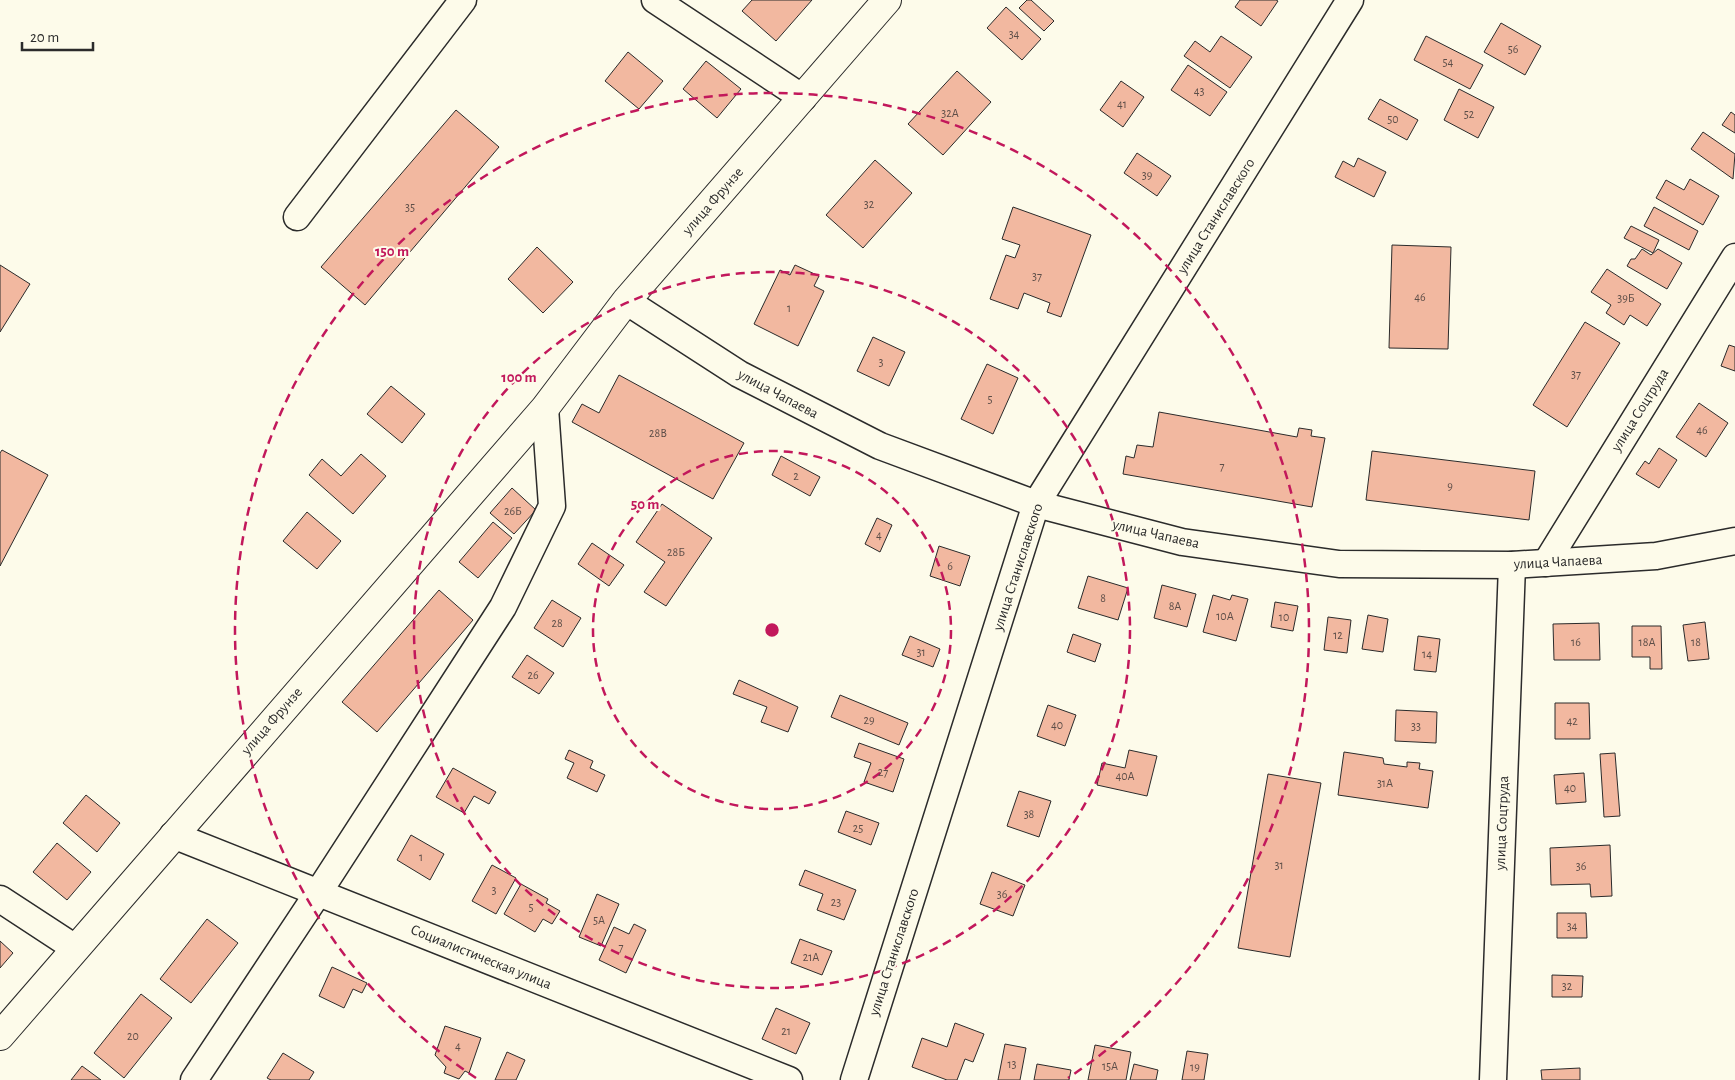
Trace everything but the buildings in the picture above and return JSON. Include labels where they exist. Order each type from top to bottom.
[{"type":"main road","name":"улица Фрунзе","points":[[0,1036],[545,408],[626,301],[887,0]]},
{"type":"street","points":[[297,217],[463,0]]},
{"type":"street","points":[[655,0],[803,98]]},
{"type":"street","name":"улица Станиславского","points":[[854,1080],[1036,504],[1350,0]]},
{"type":"street","name":"улица Соцтруда","points":[[1546,563],[1735,257]]},
{"type":"street","name":"улица Чапаева","points":[[626,301],[739,374],[880,446],[1036,504],[1182,542],[1339,564],[1512,565],[1656,556],[1735,541]]},
{"type":"street","points":[[194,1080],[318,893],[503,607],[552,506],[545,408]]},
{"type":"street","name":"улица Соцтруда","points":[[1493,1080],[1512,565]]},
{"type":"street","name":"Социалистическая улица","points":[[173,835],[789,1080]]},
{"type":"street","points":[[0,899],[75,948]]}]
